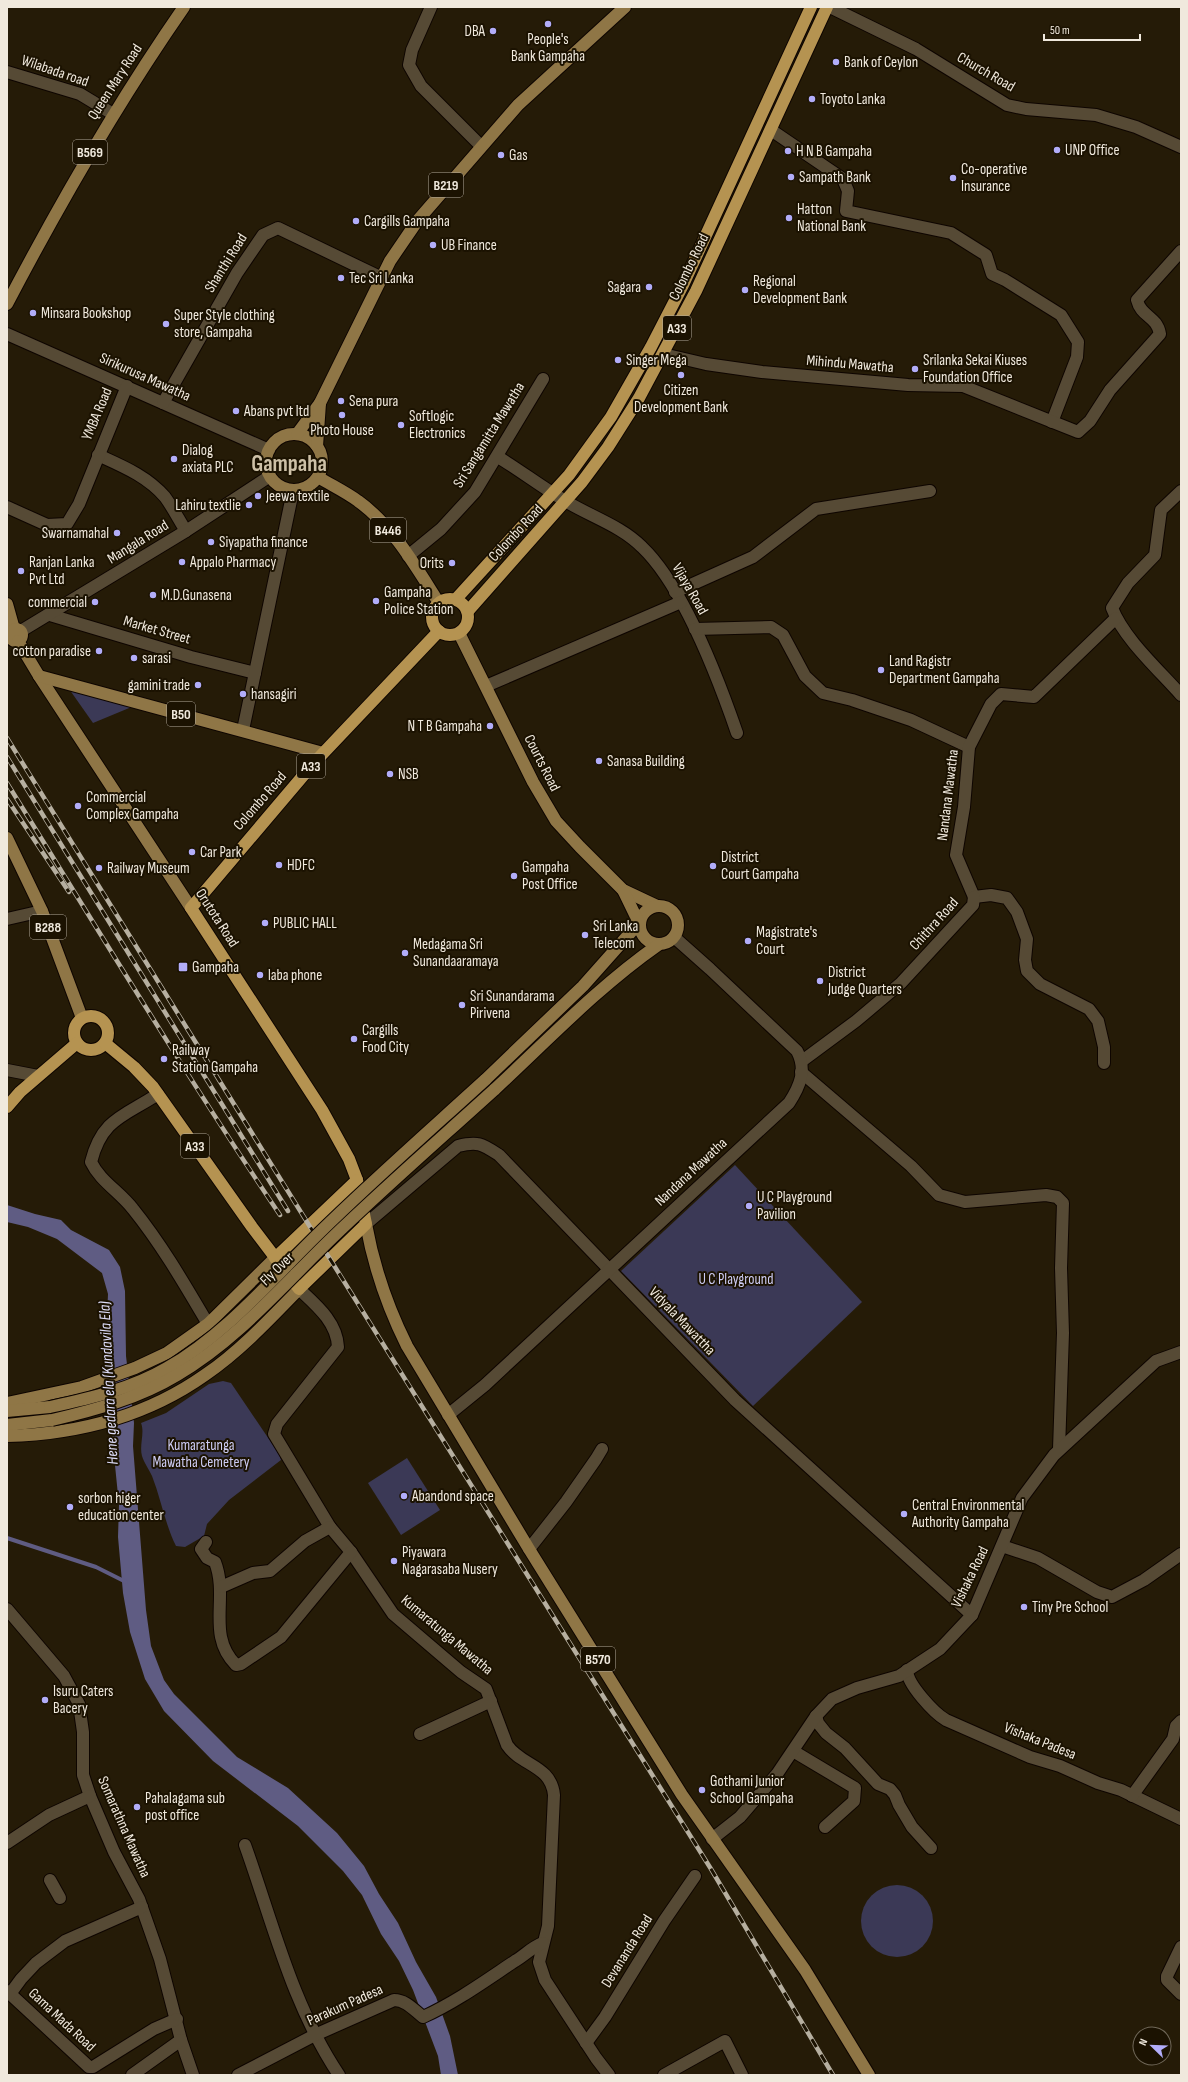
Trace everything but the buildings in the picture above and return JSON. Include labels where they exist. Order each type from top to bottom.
[{"type":"highway","name":"Colombo Road","points":[[456,599],[554,493],[597,440],[627,391],[683,285],[811,7]]},
{"type":"highway","name":"Colombo Road","points":[[468,611],[566,502],[608,447],[639,398],[696,291],[829,7]]},
{"type":"highway","points":[[456,599],[461,602],[468,611],[468,622],[459,633],[452,635],[439,631],[432,620],[432,614],[439,603],[444,600],[456,599]]},
{"type":"highway","name":"Colombo Road","points":[[191,908],[259,826],[323,753],[439,631]]},
{"type":"highway","name":"Orutota Road","points":[[191,908],[322,1110],[349,1159],[357,1180],[366,1224]]},
{"type":"highway","points":[[94,1017],[104,1022],[108,1032],[105,1043],[98,1049],[89,1050],[81,1048],[77,1044],[74,1030],[82,1018],[94,1017]]},
{"type":"highway","name":"A33","points":[[105,1043],[134,1067],[158,1094],[275,1258],[300,1289]]},
{"type":"highway","points":[[7,1107],[38,1076],[77,1044]]},
{"type":"highway","points":[[275,1258],[357,1180]]},
{"type":"highway","points":[[300,1289],[366,1224]]},
{"type":"main road","name":"Queen Mary Road","points":[[7,304],[66,193],[113,114],[184,7]]},
{"type":"main road","name":"B219","points":[[296,434],[320,403],[382,278],[403,240],[418,220],[481,146],[518,106],[625,7]]},
{"type":"main road","points":[[758,123],[771,130]]},
{"type":"main road","points":[[651,347],[663,354]]},
{"type":"main road","name":"B219","points":[[317,446],[320,403]]},
{"type":"main road","points":[[296,434],[308,438],[317,446],[322,462],[318,477],[308,487],[293,491],[278,486],[270,476],[266,465],[269,450],[279,439],[286,436],[296,434]]},
{"type":"main road","name":"B446","points":[[318,477],[358,500],[372,513],[408,556],[439,603]]},
{"type":"main road","name":"Orutota Road","points":[[7,604],[18,634],[39,676],[191,908]]},
{"type":"main road","name":"Courts Road","points":[[459,633],[533,782],[556,821],[624,890],[657,906]]},
{"type":"main road","name":"B50","points":[[39,676],[243,730],[323,753]]},
{"type":"main road","name":"B288","points":[[7,838],[42,912],[82,1018]]},
{"type":"main road","name":"Courts Road","points":[[624,890],[639,923]]},
{"type":"main road","points":[[657,906],[670,909],[674,914],[678,926],[674,937],[664,944],[658,945],[652,944],[642,936],[639,923],[645,911],[657,906]]},
{"type":"main road","name":"Fly Over","points":[[7,1411],[50,1407],[134,1384],[169,1367],[193,1350],[235,1315],[330,1222],[515,1052],[583,986],[639,923]]},
{"type":"main road","name":"Fly Over","points":[[7,1426],[52,1420],[98,1408],[138,1394],[177,1376],[202,1359],[244,1323],[334,1236],[592,998],[636,960],[658,945]]},
{"type":"main road","points":[[515,1052],[524,1062]]},
{"type":"main road","name":"B570","points":[[366,1224],[374,1265],[392,1316],[407,1346],[529,1549],[682,1794],[805,1970],[869,2075]]},
{"type":"main road","points":[[7,1403],[59,1393],[101,1381],[167,1354],[208,1324],[275,1258]]},
{"type":"main road","points":[[7,1436],[53,1432],[102,1423],[141,1410],[188,1387],[206,1375],[240,1347],[300,1289]]},
{"type":"street","points":[[431,7],[412,50],[409,65],[421,86],[481,146]]},
{"type":"street","name":"Church Road","points":[[829,7],[916,49],[1008,105],[1026,109],[1096,115],[1136,127],[1181,147]]},
{"type":"street","name":"Wilabada road","points":[[7,72],[80,94],[113,114]]},
{"type":"street","points":[[771,130],[843,179],[848,191],[846,211],[951,233],[986,255],[992,274],[1005,280],[1061,316],[1078,342],[1077,357],[1052,422]]},
{"type":"street","name":"Shanthi Road","points":[[163,403],[237,273],[263,235],[278,228],[382,278]]},
{"type":"street","name":"Mihindu Mawatha","points":[[663,354],[706,364],[762,372],[908,385],[963,386],[1078,432],[1090,421],[1110,390],[1160,334],[1158,324],[1139,308],[1137,300],[1181,251]]},
{"type":"street","name":"Sirikurusa Mawatha","points":[[7,334],[269,450]]},
{"type":"street","name":"Sri Sangamitta Mawatha","points":[[408,556],[441,529],[475,492],[498,457],[543,379]]},
{"type":"street","name":"YMBA Road","points":[[7,507],[47,525],[67,524],[79,504],[126,386]]},
{"type":"street","name":"YMBA Road","points":[[98,455],[128,468],[147,481],[164,497],[186,531]]},
{"type":"street","name":"Vijaya Road","points":[[498,457],[566,502],[620,529],[642,547],[660,568],[695,629],[724,695],[737,733]]},
{"type":"street","name":"Mangala Road","points":[[18,634],[186,531],[270,476]]},
{"type":"street","points":[[1181,490],[1161,510],[1155,555],[1128,582],[1112,608],[1116,618],[1181,695]]},
{"type":"street","points":[[243,730],[293,491]]},
{"type":"street","points":[[486,686],[678,597],[753,556],[816,509],[930,491]]},
{"type":"street","name":"Market Street","points":[[50,615],[191,657],[255,673]]},
{"type":"street","name":"Nandana Mawatha","points":[[974,897],[956,855],[964,807],[969,747],[991,704],[1001,694],[1034,697],[1116,618]]},
{"type":"street","points":[[695,629],[771,627],[783,635],[805,676],[823,693],[852,700],[912,720],[969,747]]},
{"type":"street","points":[[974,897],[991,894],[1007,898],[1017,912],[1027,939],[1025,960],[1027,971],[1040,984],[1089,1009],[1098,1021],[1104,1047],[1104,1064]]},
{"type":"street","name":"Chithra Road","points":[[801,1066],[902,983],[973,905],[974,897]]},
{"type":"street","points":[[7,919],[42,912]]},
{"type":"street","points":[[674,937],[796,1051],[801,1066],[911,1166],[939,1195],[965,1202],[1046,1195],[1057,1197],[1063,1203],[1061,1268],[1063,1333],[1059,1449]]},
{"type":"street","name":"Nandana Mawatha","points":[[448,1415],[485,1385],[789,1103],[800,1086],[801,1066]]},
{"type":"street","points":[[7,1070],[38,1076]]},
{"type":"street","points":[[158,1094],[116,1118],[101,1135],[91,1162],[102,1178],[132,1208],[164,1252],[208,1324]]},
{"type":"street","name":"Vidyala Mawattha","points":[[366,1224],[458,1146],[473,1143],[483,1144],[499,1155],[735,1400],[972,1615]]},
{"type":"street","name":"Kumaratunga Mawatha","points":[[300,1289],[326,1315],[338,1336],[338,1347],[277,1424],[274,1434],[330,1527],[351,1552],[393,1614],[461,1672],[486,1689],[512,1753],[536,1766],[550,1780],[554,1788],[550,1899],[548,1926],[539,1962],[545,1980],[609,2075]]},
{"type":"street","name":"Vishaka Road","points":[[712,1839],[740,1817],[777,1774],[816,1716],[832,1699],[839,1695],[899,1676],[940,1649],[972,1615],[1022,1498],[1059,1449],[1156,1361],[1181,1352]]},
{"type":"street","points":[[529,1549],[566,1502],[602,1449]]},
{"type":"street","points":[[221,1587],[253,1573],[270,1571],[305,1541],[330,1527]]},
{"type":"street","points":[[206,1542],[201,1549],[207,1558],[215,1562],[221,1587],[219,1629],[220,1640],[231,1660],[236,1664],[241,1664],[281,1637],[351,1552]]},
{"type":"street","points":[[1002,1546],[1038,1558],[1097,1592],[1112,1597],[1144,1580],[1181,1554]]},
{"type":"street","name":"Somarathna Mawatha","points":[[7,1609],[11,1623],[64,1676],[79,1704],[83,1732],[83,1775],[90,1796],[114,1852],[142,1907],[160,1959],[177,2019],[181,2040],[193,2075]]},
{"type":"street","name":"Vishaka Padesa","points":[[907,1670],[909,1681],[937,1715],[1030,1757],[1060,1766],[1132,1796],[1181,1819]]},
{"type":"street","points":[[420,1734],[491,1701]]},
{"type":"street","points":[[816,1716],[818,1723],[826,1733],[845,1748],[878,1784],[890,1789],[912,1827],[931,1848]]},
{"type":"street","points":[[1132,1796],[1173,1739],[1176,1726],[1181,1721]]},
{"type":"street","points":[[793,1751],[855,1788],[854,1801],[824,1827]]},
{"type":"street","points":[[7,1844],[49,1815],[90,1796]]},
{"type":"street","points":[[245,1845],[290,1980],[315,2035],[339,2075]]},
{"type":"street","name":"Devananda Road","points":[[586,2043],[605,2017],[664,1922],[695,1876]]},
{"type":"street","points":[[50,1880],[60,1898]]},
{"type":"street","name":"Gama Mada Road","points":[[142,1907],[65,1941],[36,1963],[8,1992],[89,2067],[93,2067],[154,2029],[177,2019]]},
{"type":"street","name":"Parakum Padesa","points":[[238,2075],[315,2035],[394,2000],[400,2000],[406,2003],[423,2017],[458,1998],[518,1960],[534,1946],[543,1943]]},
{"type":"street","points":[[1181,1947],[1167,1976],[1167,1980],[1181,1994]]},
{"type":"street","points":[[132,2075],[181,2040]]},
{"type":"street","points":[[664,2075],[725,2041],[742,2075]]},
{"type":"green space","points":[[67,686],[134,706],[93,723]]},
{"type":"green space","name":"U C Playground","points":[[735,1165],[862,1302],[753,1406],[621,1271]]},
{"type":"green space","name":"Kumaratunga Mawatha Cemetery","points":[[223,1381],[231,1383],[279,1454],[281,1460],[229,1500],[207,1524],[204,1536],[185,1547],[176,1546],[152,1476],[142,1456],[141,1423],[166,1413],[209,1384]]},
{"type":"green space","name":"Abandond space","points":[[407,1458],[440,1510],[401,1535],[368,1483]]},
{"type":"green space","points":[[897,1885],[917,1891],[927,1901],[933,1921],[927,1941],[917,1951],[897,1957],[877,1951],[867,1941],[861,1921],[867,1901],[877,1891]]},
{"type":"water","name":"Hene gedara ela (Kundavila Ela)","points":[[7,1205],[61,1220],[71,1230],[109,1250],[120,1267],[125,1291],[126,1356],[134,1423],[133,1446],[146,1610],[151,1646],[164,1680],[174,1694],[237,1757],[288,1788],[337,1833],[364,1866],[379,1894],[398,1923],[416,1962],[436,1997],[450,2036],[458,2075],[441,2075],[438,2056],[413,1990],[399,1961],[381,1934],[362,1895],[343,1871],[298,1826],[213,1761],[164,1711],[145,1679],[130,1632],[123,1593],[118,1537],[119,1505],[106,1376],[110,1342],[107,1317],[108,1294],[102,1273],[57,1239],[28,1227],[7,1222]]},
{"type":"waterway","points":[[7,1538],[96,1567],[126,1582]]},
{"type":"railway","points":[[7,738],[711,1869],[833,2075]]},
{"type":"railway","points":[[7,757],[288,1211]]},
{"type":"railway","points":[[7,783],[176,1055],[280,1215]]},
{"type":"railway","points":[[7,799],[69,892]]},
{"type":"place","name":"People's Bank Gampaha","points":[[548,24]]},
{"type":"place","name":"DBA","points":[[493,31]]},
{"type":"place","name":"Bank of Ceylon","points":[[836,62]]},
{"type":"place","name":"Toyoto Lanka","points":[[812,99]]},
{"type":"place","name":"UNP Office","points":[[1057,150]]},
{"type":"place","name":"H N B Gampaha","points":[[788,151]]},
{"type":"place","name":"Gas","points":[[501,155]]},
{"type":"place","name":"Sampath Bank","points":[[791,177]]},
{"type":"place","name":"Co-operative Insurance","points":[[953,178]]},
{"type":"place","name":"Hatton National Bank","points":[[789,218]]},
{"type":"place","name":"Cargills Gampaha","points":[[356,221]]},
{"type":"place","name":"UB Finance","points":[[433,245]]},
{"type":"place","name":"Tec Sri Lanka","points":[[341,278]]},
{"type":"place","name":"Sagara","points":[[649,287]]},
{"type":"place","name":"Regional Development Bank","points":[[745,290]]},
{"type":"place","name":"Minsara Bookshop","points":[[33,313]]},
{"type":"place","name":"Super Style clothing store, Gampaha","points":[[166,324]]},
{"type":"place","name":"Singer Mega","points":[[618,360]]},
{"type":"place","name":"Srilanka Sekai Kiuses Foundation Office","points":[[915,369]]},
{"type":"place","name":"Citizen Development Bank","points":[[681,375]]},
{"type":"place","name":"Sena pura","points":[[341,401]]},
{"type":"place","name":"Abans pvt ltd","points":[[236,411]]},
{"type":"place","name":"Photo House","points":[[342,415]]},
{"type":"place","name":"Softlogic Electronics","points":[[401,425]]},
{"type":"place","name":"Dialog axiata PLC","points":[[174,459]]},
{"type":"place","name":"Jeewa textile","points":[[258,496]]},
{"type":"place","name":"Lahiru textlie","points":[[249,505]]},
{"type":"place","name":"Swarnamahal","points":[[117,533]]},
{"type":"place","name":"Siyapatha finance","points":[[211,542]]},
{"type":"place","name":"Appalo Pharmacy","points":[[182,562]]},
{"type":"place","name":"Orits","points":[[452,563]]},
{"type":"place","name":"Ranjan Lanka Pvt Ltd","points":[[21,571]]},
{"type":"place","name":"M.D.Gunasena","points":[[153,595]]},
{"type":"place","name":"Gampaha Police Station","points":[[376,601]]},
{"type":"place","name":"commercial","points":[[95,602]]},
{"type":"place","name":"cotton paradise","points":[[99,651]]},
{"type":"place","name":"sarasi","points":[[134,658]]},
{"type":"place","name":"Land Ragistr Department Gampaha","points":[[881,670]]},
{"type":"place","name":"gamini trade","points":[[198,685]]},
{"type":"place","name":"hansagiri","points":[[243,694]]},
{"type":"place","name":"N T B Gampaha","points":[[490,726]]},
{"type":"place","name":"Sanasa Building","points":[[599,761]]},
{"type":"place","name":"NSB","points":[[390,774]]},
{"type":"place","name":"Commercial Complex Gampaha","points":[[78,806]]},
{"type":"place","name":"Car Park","points":[[192,852]]},
{"type":"place","name":"HDFC","points":[[279,865]]},
{"type":"place","name":"District Court Gampaha","points":[[713,866]]},
{"type":"place","name":"Railway Museum","points":[[99,868]]},
{"type":"place","name":"Gampaha Post Office","points":[[514,876]]},
{"type":"place","name":"PUBLIC HALL","points":[[265,923]]},
{"type":"place","name":"Sri Lanka Telecom","points":[[585,935]]},
{"type":"place","name":"Magistrate's Court","points":[[748,941]]},
{"type":"place","name":"Medagama Sri Sunandaaramaya","points":[[405,953]]},
{"type":"place","name":"Gampaha","points":[[183,967]]},
{"type":"place","name":"laba phone","points":[[260,975]]},
{"type":"place","name":"District Judge Quarters","points":[[820,981]]},
{"type":"place","name":"Sri Sunandarama Pirivena","points":[[462,1005]]},
{"type":"place","name":"Cargills Food City","points":[[354,1039]]},
{"type":"place","name":"Railway Station Gampaha","points":[[164,1059]]},
{"type":"place","name":"U C Playground Pavilion","points":[[749,1206]]},
{"type":"place","name":"Abandond space","points":[[404,1496]]},
{"type":"place","name":"sorbon higer education center","points":[[70,1507]]},
{"type":"place","name":"Central Environmental Authority Gampaha","points":[[904,1514]]},
{"type":"place","name":"Piyawara Nagarasaba Nusery","points":[[394,1561]]},
{"type":"place","name":"Tiny Pre School","points":[[1024,1607]]},
{"type":"place","name":"Isuru Caters Bacery","points":[[45,1700]]},
{"type":"place","name":"Gothami Junior School Gampaha","points":[[702,1790]]},
{"type":"place","name":"Pahalagama sub post office","points":[[137,1807]]},
{"type":"district","name":"Gampaha","points":[[289,464]]}]
